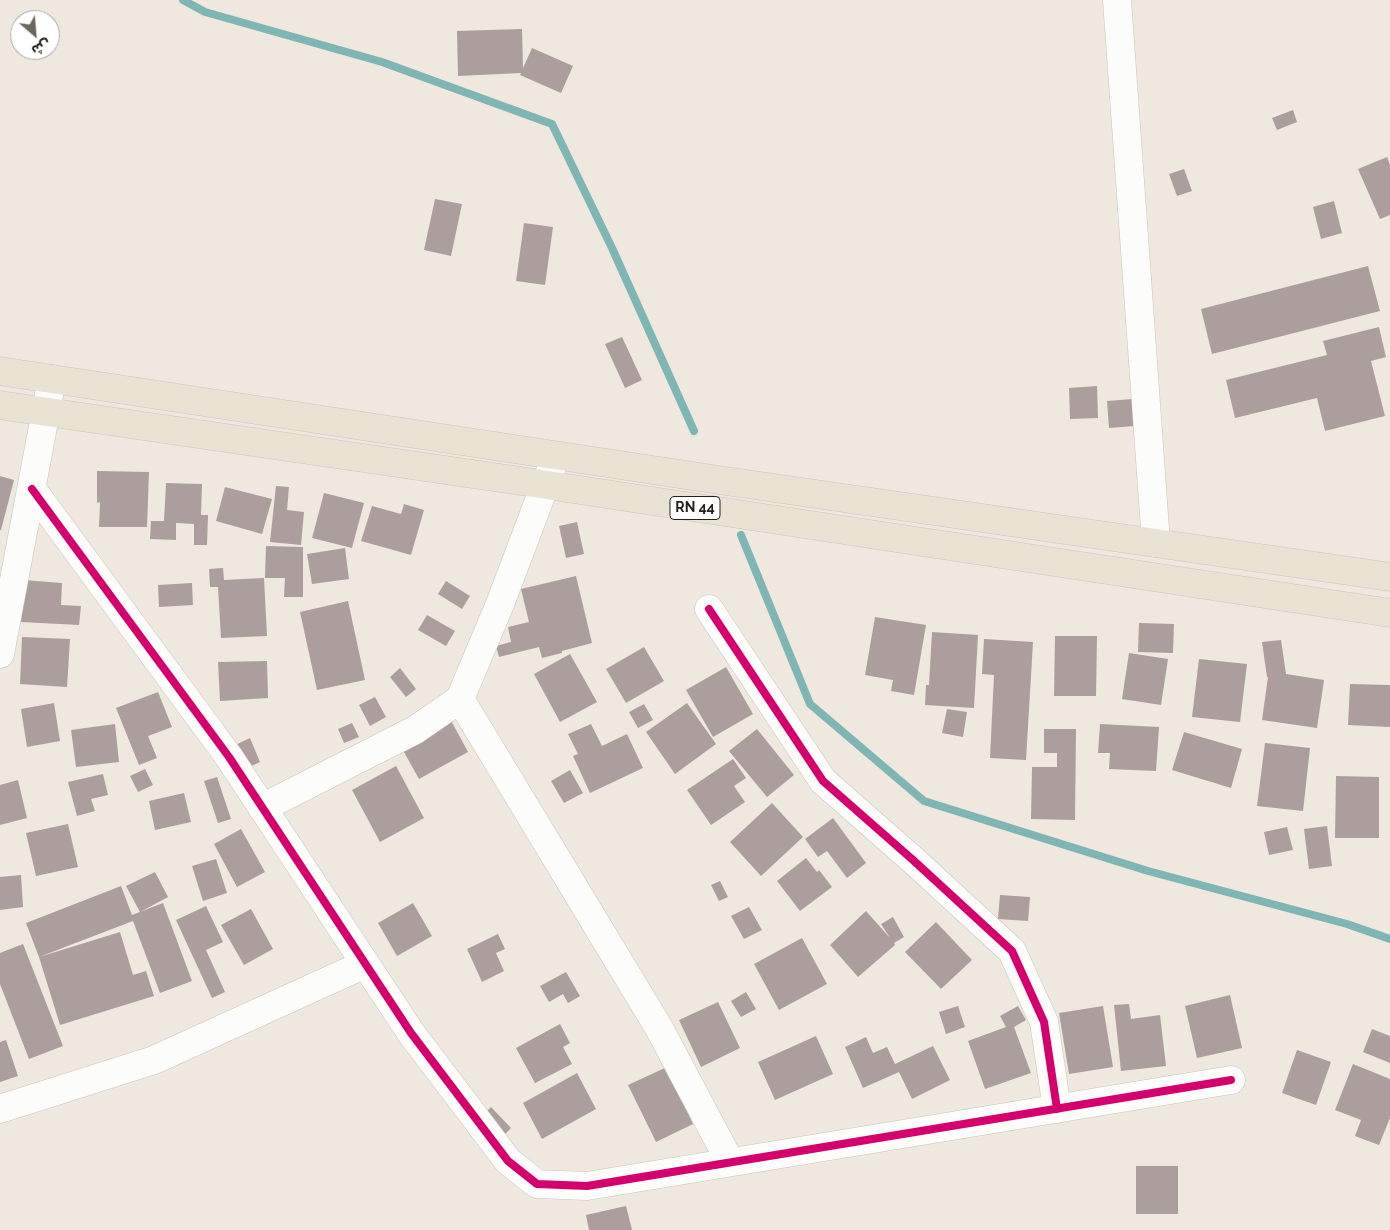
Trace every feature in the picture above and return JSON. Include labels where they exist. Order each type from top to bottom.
[{"type":"highway","name":"RN 44","points":[[0,371],[556,456],[1390,577]]},
{"type":"highway","name":"RN 44","points":[[0,405],[546,485],[1390,613]]},
{"type":"street","points":[[1117,0],[1156,543]]},
{"type":"street","points":[[0,654],[52,379]]},
{"type":"street","points":[[262,808],[415,730],[460,699],[500,604],[556,456]]},
{"type":"street","points":[[32,489],[229,757],[411,1033],[508,1161],[537,1184],[587,1186],[1231,1080]]},
{"type":"street","points":[[709,609],[823,781],[1012,951],[1044,1022],[1057,1109]]},
{"type":"street","points":[[460,699],[659,1028],[730,1162]]},
{"type":"street","points":[[0,1109],[154,1060],[365,964]]},
{"type":"building","points":[[522,29],[523,68],[532,48],[573,66],[561,93],[520,75],[521,73],[458,76],[457,31]]},
{"type":"building","points":[[1293,110],[1297,122],[1277,130],[1272,118]]},
{"type":"building","points":[[1387,157],[1390,165],[1390,215],[1380,219],[1358,169]]},
{"type":"building","points":[[1184,169],[1192,191],[1177,196],[1169,174]]},
{"type":"building","points":[[435,199],[462,204],[451,256],[424,250]]},
{"type":"building","points":[[1334,201],[1342,233],[1321,239],[1313,207]]},
{"type":"building","points":[[524,223],[553,227],[545,285],[516,281]]},
{"type":"building","points":[[1368,266],[1380,311],[1212,354],[1201,309]]},
{"type":"building","points":[[1379,327],[1386,357],[1371,361],[1385,416],[1325,431],[1317,398],[1235,418],[1226,380],[1327,355],[1323,341]]},
{"type":"building","points":[[622,337],[642,380],[625,388],[605,344]]},
{"type":"building","points":[[1097,386],[1098,418],[1070,419],[1069,388]]},
{"type":"building","points":[[1132,399],[1135,426],[1109,428],[1107,401]]},
{"type":"building","points":[[97,471],[149,472],[147,527],[99,527],[100,502],[97,503]]},
{"type":"building","points":[[0,476],[14,480],[1,530],[0,530]]},
{"type":"building","points":[[166,483],[202,484],[201,515],[208,515],[207,545],[194,545],[194,524],[176,523],[176,540],[150,539],[151,521],[164,521]]},
{"type":"building","points":[[276,486],[289,487],[287,510],[304,512],[301,545],[270,542]]},
{"type":"building","points":[[225,487],[272,499],[262,534],[216,521]]},
{"type":"building","points":[[324,493],[364,503],[352,548],[312,538]]},
{"type":"building","points":[[404,504],[424,510],[411,555],[361,541],[372,506],[401,514]]},
{"type":"building","points":[[577,522],[584,554],[566,558],[559,526]]},
{"type":"building","points":[[266,546],[303,547],[303,597],[284,597],[285,578],[265,578]]},
{"type":"building","points":[[345,548],[349,579],[312,584],[307,554]]},
{"type":"building","points":[[223,568],[224,580],[264,578],[267,636],[221,638],[218,587],[210,587],[209,569]]},
{"type":"building","points":[[576,576],[592,643],[542,658],[539,647],[499,657],[496,646],[511,642],[508,627],[529,622],[521,589]]},
{"type":"building","points":[[24,580],[62,583],[61,605],[81,606],[79,625],[21,622]]},
{"type":"building","points":[[446,581],[470,596],[462,609],[438,594]]},
{"type":"building","points":[[192,583],[193,605],[159,607],[158,585]]},
{"type":"building","points":[[348,601],[365,680],[317,690],[300,612]]},
{"type":"building","points":[[427,615],[455,631],[446,646],[418,630]]},
{"type":"building","points":[[875,617],[926,625],[914,695],[891,691],[893,680],[865,675]]},
{"type":"building","points":[[1139,623],[1174,624],[1173,653],[1138,652]]},
{"type":"building","points":[[932,632],[978,635],[974,708],[925,705],[926,685],[929,685]]},
{"type":"building","points":[[1055,636],[1097,636],[1096,696],[1054,696]]},
{"type":"building","points":[[22,637],[70,639],[67,687],[20,684]]},
{"type":"building","points":[[984,639],[1033,642],[1026,760],[990,758],[994,675],[982,674]]},
{"type":"building","points":[[1281,640],[1286,674],[1324,680],[1317,728],[1262,720],[1268,677],[1262,642]]},
{"type":"building","points":[[644,647],[664,681],[626,703],[606,669]]},
{"type":"building","points":[[1129,653],[1168,659],[1161,705],[1122,699]]},
{"type":"building","points":[[570,654],[597,702],[560,722],[534,674]]},
{"type":"building","points":[[1199,659],[1247,664],[1240,722],[1192,717]]},
{"type":"building","points":[[267,661],[268,698],[220,701],[218,662]]},
{"type":"building","points":[[726,667],[753,714],[713,737],[686,690]]},
{"type":"building","points":[[400,668],[416,689],[406,697],[390,677]]},
{"type":"building","points":[[1350,684],[1390,685],[1390,727],[1348,725]]},
{"type":"building","points":[[158,692],[172,727],[148,736],[157,758],[139,765],[116,708]]},
{"type":"building","points":[[375,697],[386,717],[370,726],[359,705]]},
{"type":"building","points":[[54,703],[60,741],[27,747],[21,709]]},
{"type":"building","points":[[687,703],[716,744],[675,774],[646,732]]},
{"type":"building","points":[[644,704],[653,720],[638,728],[629,712]]},
{"type":"building","points":[[947,709],[967,712],[963,737],[942,733]]},
{"type":"building","points":[[448,715],[468,752],[419,779],[399,743]]},
{"type":"building","points":[[352,723],[359,737],[344,743],[338,729]]},
{"type":"building","points":[[115,724],[119,762],[76,767],[71,730]]},
{"type":"building","points":[[591,724],[602,746],[627,734],[643,768],[590,793],[573,756],[578,754],[568,734]]},
{"type":"building","points":[[1100,724],[1159,727],[1156,771],[1109,769],[1110,753],[1098,753]]},
{"type":"building","points":[[757,729],[794,775],[767,797],[729,751]]},
{"type":"building","points":[[1044,729],[1076,729],[1075,820],[1031,819],[1032,767],[1057,767],[1057,753],[1044,753]]},
{"type":"building","points":[[1184,732],[1242,749],[1231,788],[1172,770]]},
{"type":"building","points":[[250,738],[260,762],[240,771],[229,748]]},
{"type":"building","points":[[1265,743],[1310,748],[1303,811],[1257,806]]},
{"type":"building","points":[[733,759],[746,778],[734,786],[745,802],[711,825],[687,790]]},
{"type":"building","points":[[396,766],[424,818],[380,842],[352,790]]},
{"type":"building","points":[[145,769],[153,785],[138,792],[130,776]]},
{"type":"building","points":[[570,770],[583,793],[564,803],[551,781]]},
{"type":"building","points":[[103,774],[108,795],[91,799],[95,811],[77,816],[68,782]]},
{"type":"building","points":[[1336,776],[1379,777],[1379,838],[1335,838]]},
{"type":"building","points":[[217,777],[231,819],[218,823],[204,781]]},
{"type":"building","points":[[18,780],[27,818],[0,825],[0,785]]},
{"type":"building","points":[[184,793],[191,822],[155,830],[149,801]]},
{"type":"building","points":[[772,803],[803,837],[761,876],[730,842]]},
{"type":"building","points":[[833,818],[866,863],[847,878],[827,851],[818,857],[805,839]]},
{"type":"building","points":[[68,824],[78,867],[36,876],[26,833]]},
{"type":"building","points":[[1327,826],[1332,866],[1309,869],[1304,829]]},
{"type":"building","points":[[1287,827],[1293,850],[1269,855],[1264,832]]},
{"type":"building","points":[[241,829],[265,872],[237,887],[214,844]]},
{"type":"building","points":[[806,858],[817,872],[819,870],[832,887],[800,911],[777,881]]},
{"type":"building","points":[[216,859],[227,893],[203,901],[192,866]]},
{"type":"building","points":[[155,872],[168,897],[140,912],[126,886]]},
{"type":"building","points":[[21,875],[23,907],[0,910],[0,877]]},
{"type":"building","points":[[720,881],[728,897],[719,901],[711,885]]},
{"type":"building","points":[[121,886],[132,915],[163,903],[192,981],[160,993],[133,921],[39,957],[26,923]]},
{"type":"building","points":[[1000,895],[1030,897],[1028,921],[998,919]]},
{"type":"building","points":[[413,903],[432,936],[397,956],[378,923]]},
{"type":"building","points":[[206,906],[223,942],[206,950],[225,992],[212,998],[176,920]]},
{"type":"building","points":[[749,907],[762,930],[744,939],[731,916]]},
{"type":"building","points":[[251,909],[273,949],[244,965],[221,925]]},
{"type":"building","points":[[866,911],[890,938],[881,924],[893,917],[904,937],[894,943],[895,945],[858,977],[830,945]]},
{"type":"building","points":[[936,922],[972,960],[941,989],[905,952]]},
{"type":"building","points":[[120,932],[133,975],[146,971],[154,996],[60,1025],[39,957]]},
{"type":"building","points":[[498,934],[505,949],[496,953],[504,971],[482,982],[467,949]]},
{"type":"building","points":[[802,938],[827,984],[779,1010],[754,964]]},
{"type":"building","points":[[23,944],[63,1046],[29,1059],[0,984],[0,953]]},
{"type":"building","points":[[566,972],[580,996],[568,1003],[563,994],[549,1002],[540,986]]},
{"type":"building","points":[[746,992],[756,1009],[741,1017],[731,1001]]},
{"type":"building","points":[[1230,995],[1242,1048],[1197,1058],[1185,1006]]},
{"type":"building","points":[[718,1002],[740,1048],[701,1067],[679,1020]]},
{"type":"building","points":[[1129,1004],[1131,1019],[1160,1015],[1166,1066],[1121,1071],[1114,1005]]},
{"type":"building","points":[[958,1006],[965,1027],[946,1034],[939,1012]]},
{"type":"building","points":[[1018,1006],[1026,1020],[1014,1027],[1031,1073],[985,1089],[968,1041],[1006,1027],[1000,1016]]},
{"type":"building","points":[[1103,1006],[1113,1067],[1069,1074],[1059,1013]]},
{"type":"building","points":[[560,1024],[570,1043],[563,1047],[572,1064],[535,1083],[516,1048]]},
{"type":"building","points":[[1372,1029],[1390,1036],[1390,1063],[1363,1052]]},
{"type":"building","points":[[816,1036],[833,1074],[775,1100],[758,1062]]},
{"type":"building","points":[[866,1037],[873,1053],[887,1047],[895,1064],[933,1046],[950,1080],[912,1099],[899,1072],[863,1088],[845,1047]]},
{"type":"building","points":[[6,1040],[18,1076],[0,1082],[0,1042]]},
{"type":"building","points":[[1297,1050],[1331,1062],[1316,1105],[1282,1093]]},
{"type":"building","points":[[1353,1064],[1390,1079],[1390,1118],[1379,1145],[1355,1136],[1361,1120],[1335,1110]]},
{"type":"building","points":[[667,1067],[693,1124],[656,1142],[628,1085]]},
{"type":"building","points":[[577,1073],[596,1109],[542,1139],[523,1103]]},
{"type":"building","points":[[491,1107],[511,1128],[499,1140],[479,1119]]},
{"type":"building","points":[[1136,1166],[1178,1166],[1178,1214],[1136,1214]]},
{"type":"building","points":[[626,1206],[632,1230],[589,1230],[586,1215]]},
{"type":"waterway","points":[[183,0],[205,12],[382,62],[552,124],[612,248],[694,431]]},
{"type":"waterway","points":[[741,535],[810,704],[924,801],[1148,871],[1347,924],[1390,939]]},
{"type":"cycle path","points":[[32,489],[229,757],[411,1033],[508,1161],[537,1184],[587,1186],[1231,1080]]},
{"type":"cycle path","points":[[709,609],[823,781],[1012,951],[1044,1022],[1057,1109]]}]
